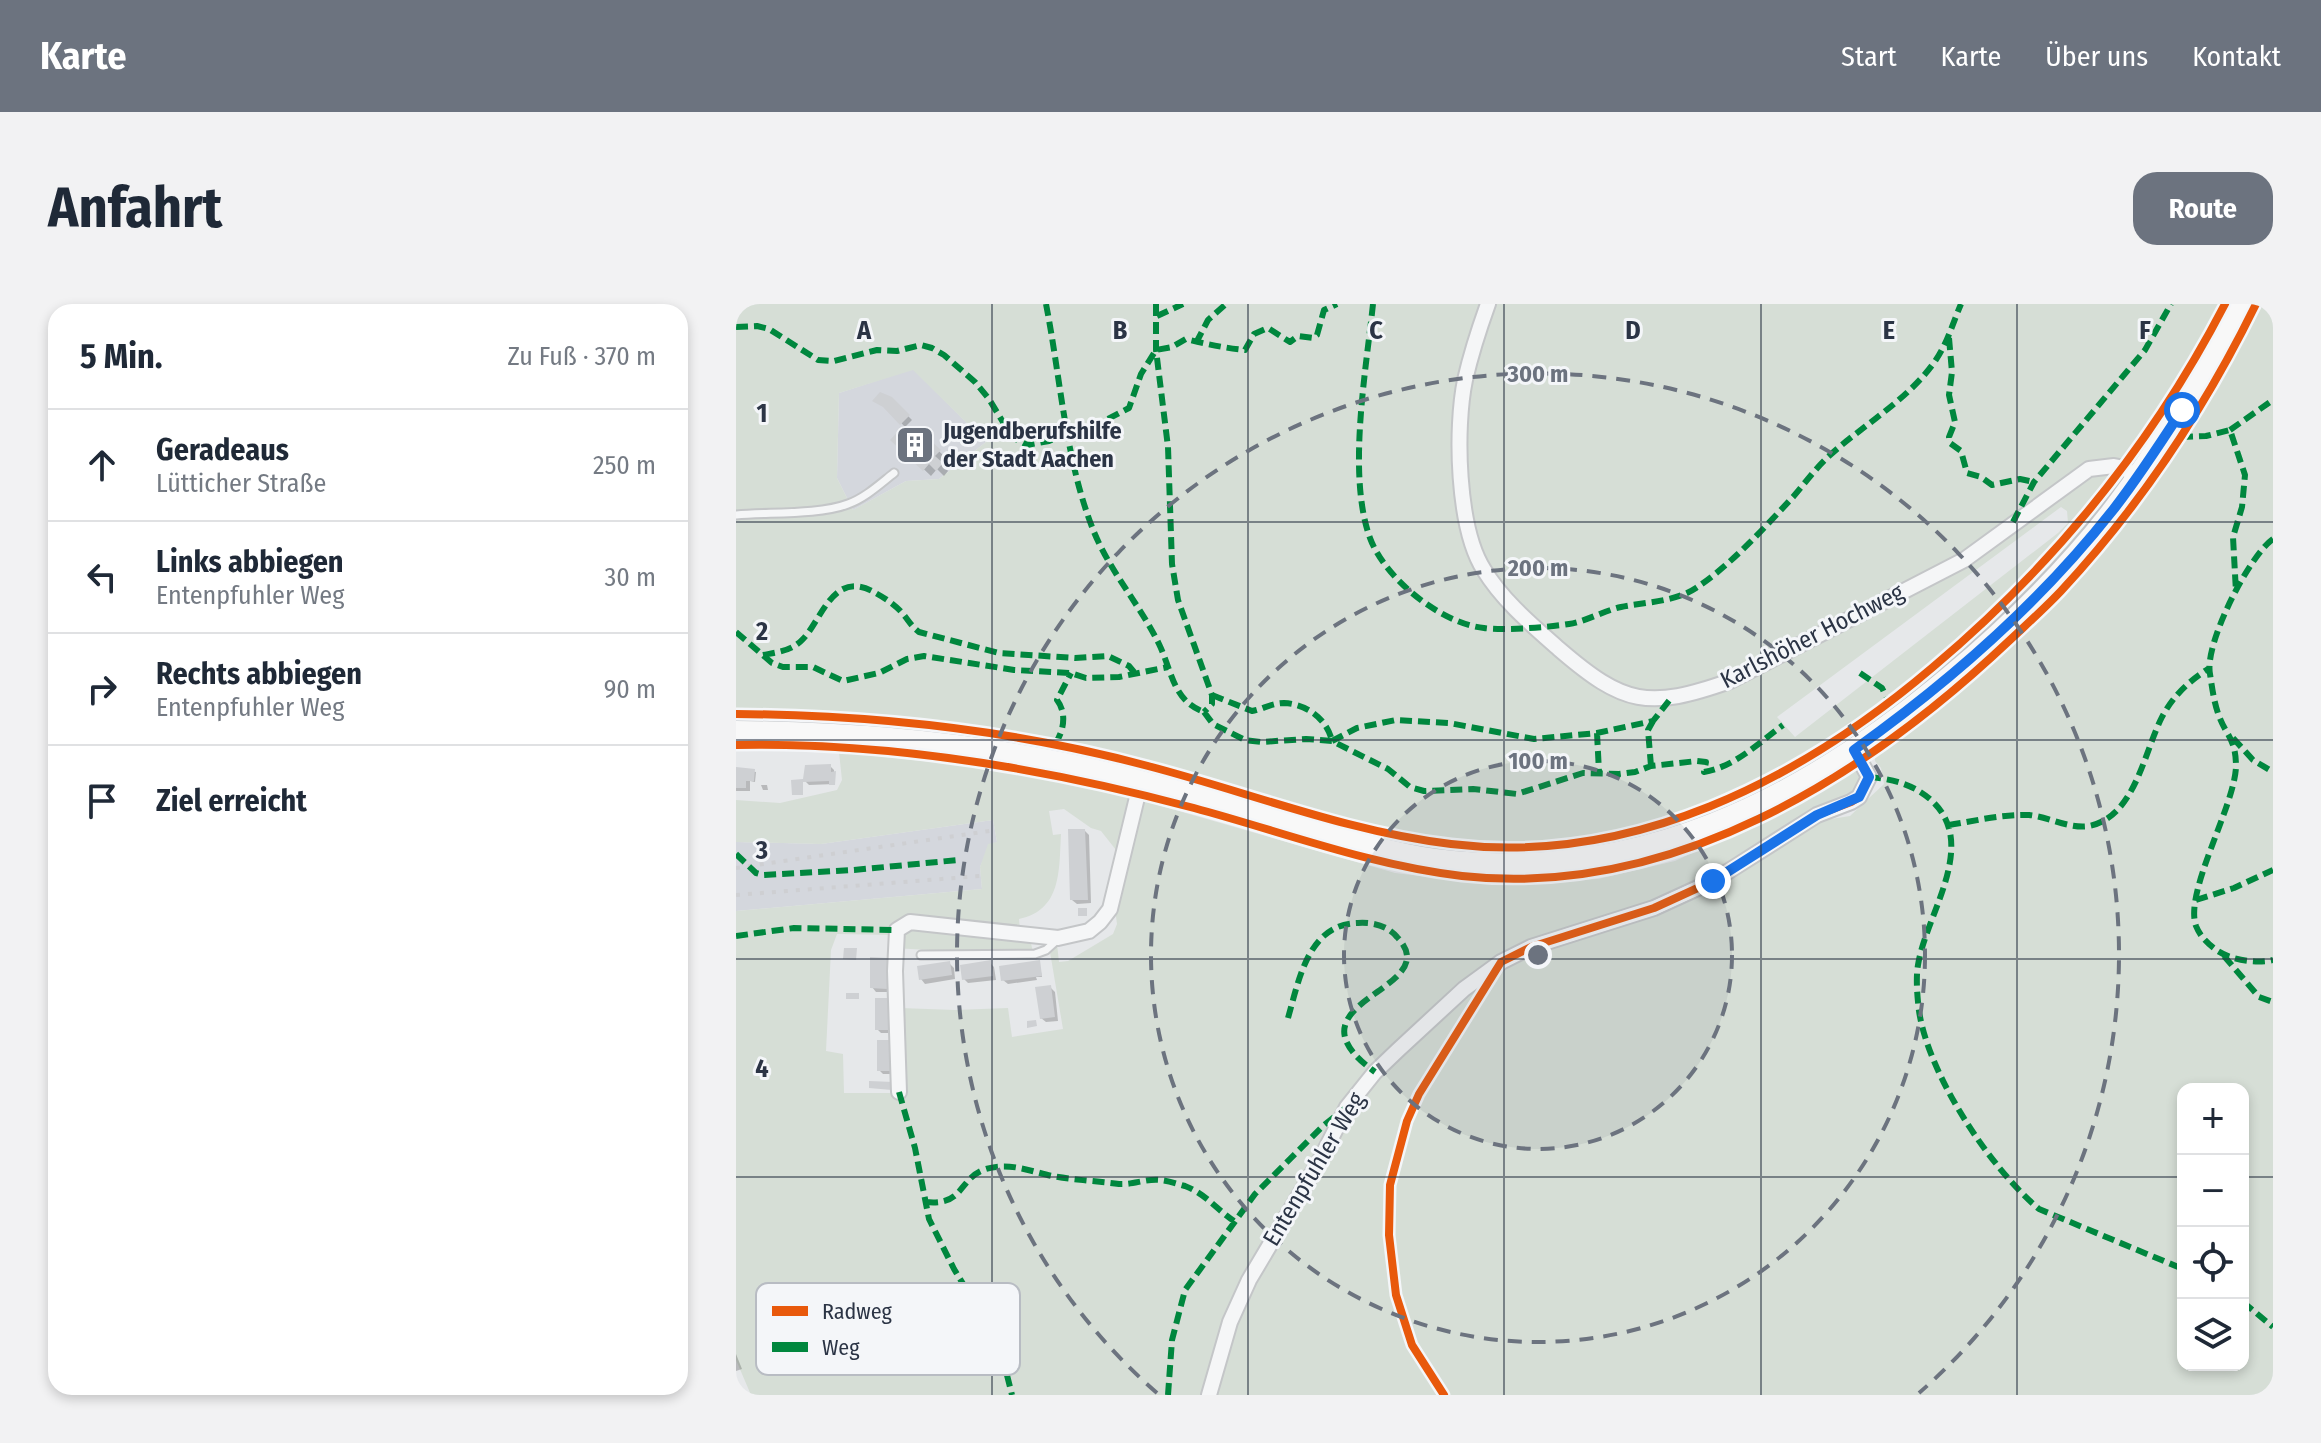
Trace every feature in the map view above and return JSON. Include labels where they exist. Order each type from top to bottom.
[{"type":"main road","points":[[736,732],[796,732],[948,744],[1034,758],[1141,781],[1373,847],[1434,860],[1494,864],[1562,863],[1619,854],[1665,842],[1725,822],[1788,792],[1854,750],[1983,650],[2032,602],[2104,521],[2137,477],[2182,410],[2240,304]]},
{"type":"street","name":"Karlshöher Hochweg","points":[[1488,304],[1464,383],[1461,423],[1462,498],[1465,524],[1473,549],[1495,587],[1532,626],[1585,671],[1606,686],[1627,695],[1652,699],[1672,697],[1730,681],[1964,560],[2089,469],[2114,466],[2124,468],[2137,477]]},
{"type":"street","name":"Entenpfuhler Weg","points":[[1209,1395],[1230,1322],[1249,1280],[1319,1162],[1347,1107],[1390,1057],[1464,989],[1501,962],[1531,947],[1654,908],[1713,881],[1817,815],[1859,797],[1869,777],[1854,750]]},
{"type":"street","points":[[899,1092],[895,971],[897,930],[910,922],[1058,938],[1089,931],[1110,909],[1141,781]]},
{"type":"lane","points":[[736,515],[848,505],[894,473]]},
{"type":"lane","points":[[921,955],[1035,954],[1046,950],[1058,938]]},
{"type":"shaded area","points":[[736,304],[2221,304],[2170,395],[2114,476],[2118,487],[2057,560],[1989,631],[1914,695],[1832,752],[1746,798],[1655,832],[1560,851],[1463,852],[1388,840],[1167,777],[1007,743],[900,730],[736,721]],"holes":[[[913,370],[986,442],[939,479],[906,481],[853,510],[837,478],[839,393]],[[2061,507],[2067,511],[2068,523],[2058,533],[1795,737],[1777,717]]]},
{"type":"shaded area","points":[[2249,304],[2273,304],[2273,1395],[751,1395],[736,1360],[736,911],[982,889],[980,867],[988,844],[997,842],[993,820],[821,844],[736,842],[736,800],[780,803],[837,790],[842,780],[839,752],[1018,771],[1137,799],[1395,873],[1488,884],[1598,879],[1675,861],[1788,808],[1854,770],[1859,774],[1859,786],[1850,796],[1815,807],[1831,819],[1850,816],[1884,784],[1875,757],[1999,658],[2062,596],[2131,514],[2172,453],[2169,450]],"holes":[[[1064,809],[1091,828],[1101,831],[1116,850],[1131,853],[1115,909],[1117,924],[1113,934],[1068,961],[1059,962],[1057,944],[1050,952],[1063,1029],[1012,1037],[1008,1008],[900,1008],[902,1093],[844,1093],[843,1054],[826,1051],[831,950],[837,934],[893,935],[892,948],[1005,954],[1033,952],[1030,939],[1020,931],[1019,919],[1043,907],[1055,887],[1061,834],[1053,835],[1049,811]]]},
{"type":"shaded area","points":[[913,369],[986,442],[939,479],[906,481],[853,510],[837,478],[839,393]]},
{"type":"shaded area","points":[[993,820],[997,842],[989,847],[980,867],[982,889],[736,911],[736,842],[821,844]]},
{"type":"building","points":[[880,392],[892,397],[910,415],[900,425],[883,407],[872,401]]},
{"type":"building","name":"Jugendberufshilfe der Stadt Aachen","points":[[903,426],[911,434],[917,428],[941,450],[935,456],[943,463],[936,471],[929,464],[923,471],[890,440]]},
{"type":"building","points":[[831,764],[831,772],[836,771],[835,785],[829,785],[829,781],[803,782],[803,795],[792,795],[791,780],[803,779],[805,765]]},
{"type":"building","points":[[736,767],[755,769],[754,781],[746,781],[746,788],[736,788]]},
{"type":"building","points":[[1068,829],[1085,829],[1088,900],[1070,900]]},
{"type":"building","points":[[1078,908],[1087,908],[1087,916],[1078,916]]},
{"type":"building","points":[[844,948],[857,948],[856,960],[843,959]]},
{"type":"building","points":[[870,957],[887,958],[887,989],[870,988]]},
{"type":"building","points":[[991,960],[993,976],[962,980],[960,965]]},
{"type":"building","points":[[1040,960],[1042,976],[1001,981],[999,966]]},
{"type":"building","points":[[950,961],[952,975],[919,980],[917,966]]},
{"type":"building","points":[[1051,985],[1055,1017],[1040,1019],[1035,987]]},
{"type":"building","points":[[846,993],[859,993],[859,999],[846,999]]},
{"type":"building","points":[[875,998],[890,998],[889,1030],[875,1030]]},
{"type":"building","points":[[1036,1020],[1037,1026],[1027,1028],[1027,1021]]},
{"type":"building","points":[[877,1040],[893,1040],[893,1071],[877,1071]]},
{"type":"building","points":[[869,1081],[893,1082],[892,1090],[869,1088]]},
{"type":"railway","points":[[736,868],[996,830]]},
{"type":"railway","points":[[736,895],[980,876]]},
{"type":"marked path","points":[[1046,304],[1076,477],[1094,532],[1159,644],[1180,693],[1186,701],[1204,712]]},
{"type":"marked path","points":[[1156,304],[1156,350],[1168,447],[1172,564],[1178,600],[1212,695],[1212,704],[1204,712]]},
{"type":"marked path","points":[[1157,316],[1183,304]]},
{"type":"marked path","points":[[1196,343],[1208,320],[1226,304]]},
{"type":"marked path","points":[[736,327],[769,329],[818,360],[834,361],[877,350],[897,351],[921,345],[932,348],[975,382],[1012,437],[1027,445],[1049,441],[1129,408],[1141,374],[1156,350],[1172,347],[1186,339],[1245,350],[1254,334],[1268,328],[1290,342],[1298,336],[1313,338],[1317,335],[1324,310],[1337,304]]},
{"type":"marked path","points":[[1373,304],[1359,454],[1363,513],[1370,538],[1388,569],[1433,609],[1468,625],[1503,629],[1569,624],[1621,607],[1669,599],[1696,588],[1747,545],[1829,456],[1922,378],[1942,350],[1961,304]]},
{"type":"marked path","points":[[2013,522],[2034,482],[2145,350],[2171,304]]},
{"type":"marked path","points":[[1949,338],[1952,372],[1949,395],[1955,422],[1949,437],[1950,443],[1961,451],[1967,473],[1981,477],[1992,485],[2020,479],[2034,482]]},
{"type":"marked path","points":[[2230,430],[2273,400]]},
{"type":"marked path","points":[[2181,437],[2206,436],[2230,430],[2245,475],[2242,507],[2233,537],[2236,592]]},
{"type":"marked path","points":[[2273,539],[2252,563],[2230,602],[2210,660],[2216,706],[2233,744],[2236,767],[2194,911],[2200,933],[2221,953],[2243,960],[2273,960]]},
{"type":"marked path","points":[[763,655],[799,643],[838,592],[859,586],[893,604],[919,632],[999,653],[1075,658],[1108,656],[1129,666],[1134,672]]},
{"type":"marked path","points":[[736,632],[772,663],[783,667],[813,667],[843,681],[879,673],[907,659],[924,656],[1014,670],[1071,673],[1086,678],[1119,677],[1168,667]]},
{"type":"marked path","points":[[1949,825],[2019,815],[2082,826],[2105,820],[2128,797],[2171,702],[2208,669]]},
{"type":"marked path","points":[[1055,744],[1063,722],[1057,700],[1071,673]]},
{"type":"marked path","points":[[1860,673],[1882,688],[1890,704]]},
{"type":"marked path","points":[[1212,695],[1252,711],[1280,703],[1300,706],[1321,720],[1332,741]]},
{"type":"marked path","points":[[1332,741],[1357,728],[1396,720],[1449,723],[1534,739],[1597,733],[1653,721],[1672,697]]},
{"type":"marked path","points":[[1204,712],[1213,724],[1245,740],[1332,741],[1388,769],[1410,787],[1424,791],[1473,789],[1517,794],[1583,773],[1619,774],[1651,766],[1697,761],[1706,762],[1704,772],[1726,765],[1783,725]]},
{"type":"marked path","points":[[1651,766],[1648,730],[1653,721]]},
{"type":"marked path","points":[[1597,733],[1599,772]]},
{"type":"marked path","points":[[2233,738],[2253,760],[2273,772]]},
{"type":"marked path","points":[[1869,777],[1902,783],[1924,794],[1945,818],[1951,837],[1951,858],[1923,945],[1917,970],[1917,989],[1923,1028],[1932,1056],[1962,1114],[2000,1168],[2039,1209],[2177,1266]]},
{"type":"marked path","points":[[736,854],[756,873],[763,875],[958,860]]},
{"type":"marked path","points":[[2196,900],[2234,888],[2273,870]]},
{"type":"marked path","points":[[1288,1018],[1302,972],[1317,943],[1341,926],[1358,923],[1385,927],[1397,937],[1407,955],[1402,971],[1353,1012],[1344,1029],[1350,1048],[1375,1072]]},
{"type":"marked path","points":[[736,936],[794,928],[897,930]]},
{"type":"marked path","points":[[2224,956],[2259,997],[2273,1002]]},
{"type":"marked path","points":[[899,1092],[915,1148],[929,1219],[963,1283]]},
{"type":"marked path","points":[[1168,1395],[1172,1340],[1185,1290],[1255,1194],[1324,1125],[1347,1107]]},
{"type":"marked path","points":[[926,1202],[948,1200],[977,1173],[986,1169],[1011,1167],[1119,1184],[1156,1180],[1170,1182],[1199,1193],[1234,1221]]},
{"type":"marked path","points":[[2249,1307],[2273,1327]]},
{"type":"marked path","points":[[1007,1375],[1012,1395]]},
{"type":"cycle path","points":[[736,714],[892,721],[1047,743],[1148,766],[1336,821],[1451,844],[1518,847],[1584,842],[1648,828],[1710,806],[1769,779],[1827,746],[1881,708],[1977,628],[2019,587],[2097,500],[2166,406],[2225,304]]},
{"type":"cycle path","points":[[736,745],[852,748],[967,760],[1024,770],[1194,808],[1393,864],[1462,876],[1540,878],[1615,868],[1689,848],[1760,818],[1828,781],[1892,738],[1953,691],[2042,610],[2118,525],[2169,455],[2215,381],[2256,304]]},
{"type":"cycle path","points":[[1444,1395],[1412,1345],[1396,1295],[1389,1235],[1390,1185],[1407,1121],[1419,1094],[1501,962],[1531,947],[1654,908],[1713,881],[1817,815],[1859,797],[1869,777],[1861,762]]},
{"type":"place","name":"Jugendberufshilfe der Stadt Aachen","points":[[915,445]]},
{"type":"route","points":[[1713,881],[1817,815],[1859,797],[1869,777],[1854,750],[1910,710],[1983,650],[2032,602],[2113,511],[2182,410]]}]
